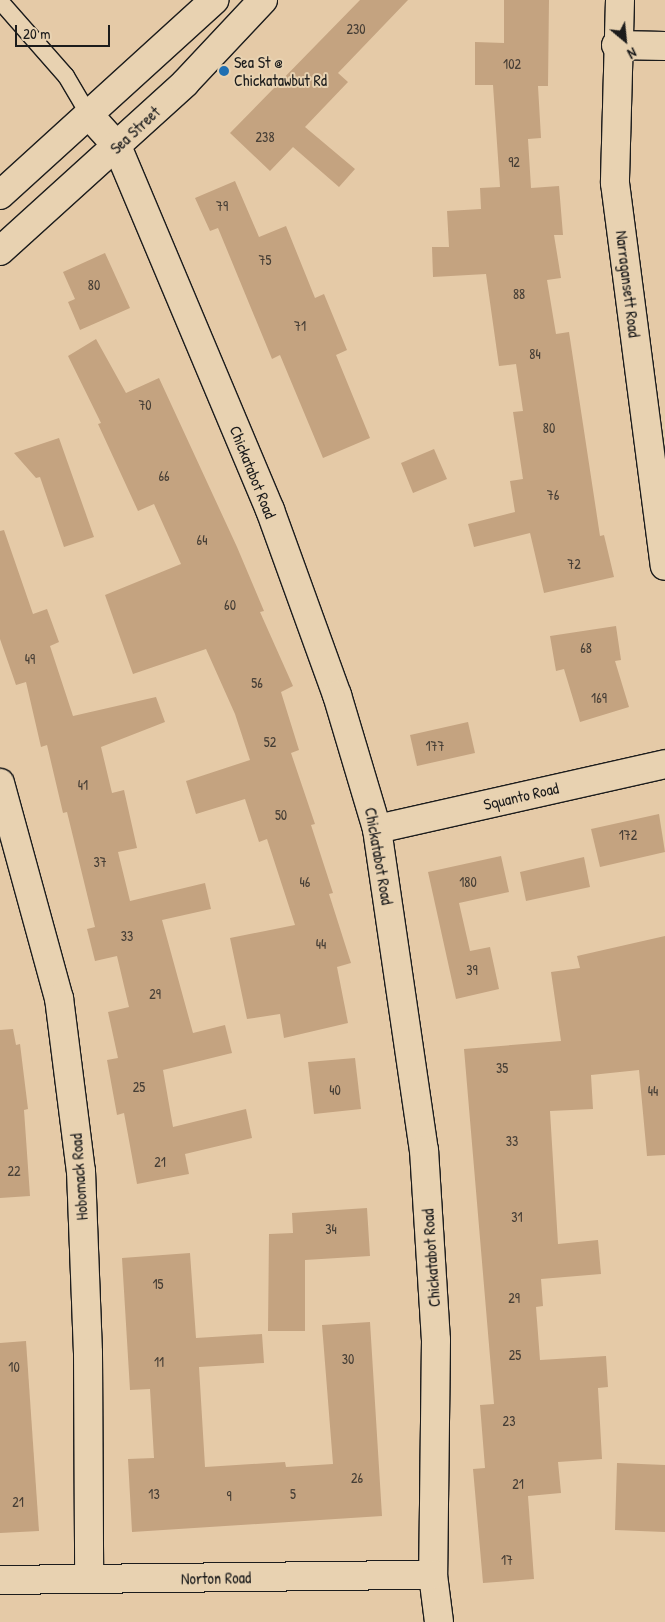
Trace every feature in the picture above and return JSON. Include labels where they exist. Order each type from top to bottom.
[{"type":"street","points":[[0,195],[214,0]]},
{"type":"street","name":"Sea Street","points":[[0,251],[118,146],[188,80],[263,0]]},
{"type":"street","name":"Narragansett Road","points":[[620,0],[616,45],[615,183],[665,566]]},
{"type":"street","points":[[616,45],[665,46]]},
{"type":"street","name":"Chickatabot Road","points":[[89,115],[118,146],[270,510],[337,695],[377,829],[424,1150],[436,1340],[433,1575],[439,1622]]},
{"type":"street","name":"Squanto Road","points":[[377,829],[665,764]]},
{"type":"street","name":"Hobomack Road","points":[[0,783],[59,998],[80,1172],[88,1352],[89,1579]]},
{"type":"street","name":"Norton Road","points":[[0,1580],[433,1575]]},
{"type":"lane","points":[[0,1],[66,76],[89,115]]},
{"type":"building","points":[[360,0],[408,0],[338,73],[348,82],[305,127],[355,169],[339,187],[293,147],[270,171],[230,133]]},
{"type":"building","points":[[504,0],[549,0],[548,86],[538,86],[541,138],[528,139],[531,188],[559,186],[563,235],[554,235],[561,278],[547,280],[556,334],[569,332],[600,536],[604,535],[614,577],[544,593],[530,533],[474,547],[468,524],[515,512],[510,481],[523,479],[513,412],[523,411],[516,364],[499,366],[486,274],[433,277],[432,247],[449,247],[447,211],[481,209],[480,188],[500,187],[493,85],[475,85],[475,42],[504,43]]},
{"type":"building","points":[[235,181],[259,237],[286,226],[315,298],[324,294],[347,350],[336,355],[370,438],[323,458],[280,355],[272,359],[218,228],[210,231],[195,198]]},
{"type":"building","points":[[105,253],[130,308],[80,330],[68,302],[75,299],[63,272]]},
{"type":"building","points":[[96,339],[126,393],[159,378],[237,547],[264,611],[260,612],[293,686],[281,692],[299,750],[291,753],[315,824],[311,825],[333,893],[329,894],[351,963],[337,967],[348,1023],[284,1038],[280,1014],[247,1019],[230,938],[295,925],[267,839],[259,842],[245,799],[196,814],[186,781],[250,760],[235,714],[206,649],[133,674],[105,595],[181,564],[154,504],[138,511],[98,424],[101,423],[68,356]]},
{"type":"building","points":[[59,438],[94,537],[64,547],[40,477],[36,478],[14,453]]},
{"type":"building","points":[[434,449],[447,479],[413,493],[401,463]]},
{"type":"building","points":[[4,530],[33,614],[47,609],[59,642],[50,646],[73,716],[156,697],[165,722],[101,747],[112,793],[124,790],[137,848],[118,852],[130,901],[205,883],[211,909],[162,920],[193,1033],[225,1025],[232,1053],[163,1070],[173,1127],[246,1109],[252,1138],[185,1154],[189,1174],[137,1184],[124,1113],[117,1115],[107,1060],[118,1058],[108,1012],[129,1007],[117,956],[95,961],[87,929],[95,927],[67,812],[63,813],[47,745],[41,747],[26,682],[16,685],[0,639],[0,531]]},
{"type":"building","points":[[616,626],[621,660],[615,661],[629,707],[580,722],[564,669],[556,671],[550,636]]},
{"type":"building","points":[[468,722],[475,753],[417,766],[410,735]]},
{"type":"building","points":[[659,814],[665,852],[600,867],[591,829]]},
{"type":"building","points":[[501,856],[509,892],[459,903],[470,951],[490,947],[499,989],[456,999],[428,872]]},
{"type":"building","points":[[584,857],[590,887],[526,901],[520,872]]},
{"type":"building","points":[[665,936],[665,1155],[647,1156],[639,1070],[591,1075],[593,1109],[550,1111],[558,1244],[598,1240],[601,1274],[541,1279],[543,1306],[536,1307],[540,1360],[606,1356],[608,1387],[598,1388],[602,1459],[558,1462],[561,1493],[528,1496],[534,1579],[483,1583],[473,1469],[485,1468],[480,1405],[494,1404],[464,1049],[561,1041],[551,972],[580,968],[577,956]]},
{"type":"building","points":[[13,1029],[16,1045],[20,1044],[28,1109],[24,1110],[30,1196],[0,1198],[0,1030]]},
{"type":"building","points":[[355,1058],[361,1109],[314,1114],[308,1062]]},
{"type":"building","points":[[367,1208],[370,1256],[305,1260],[305,1331],[268,1331],[269,1234],[293,1233],[292,1213]]},
{"type":"building","points":[[190,1253],[196,1338],[262,1334],[264,1363],[199,1367],[205,1467],[285,1462],[286,1467],[333,1464],[322,1325],[370,1322],[382,1516],[132,1532],[128,1459],[154,1458],[150,1389],[130,1390],[122,1258]]},
{"type":"building","points":[[26,1341],[39,1531],[0,1533],[0,1343]]},
{"type":"building","points":[[617,1463],[665,1465],[665,1532],[615,1530]]},
{"type":"place","name":"Sea St @ Chickatawbut Rd","points":[[224,71]]}]
